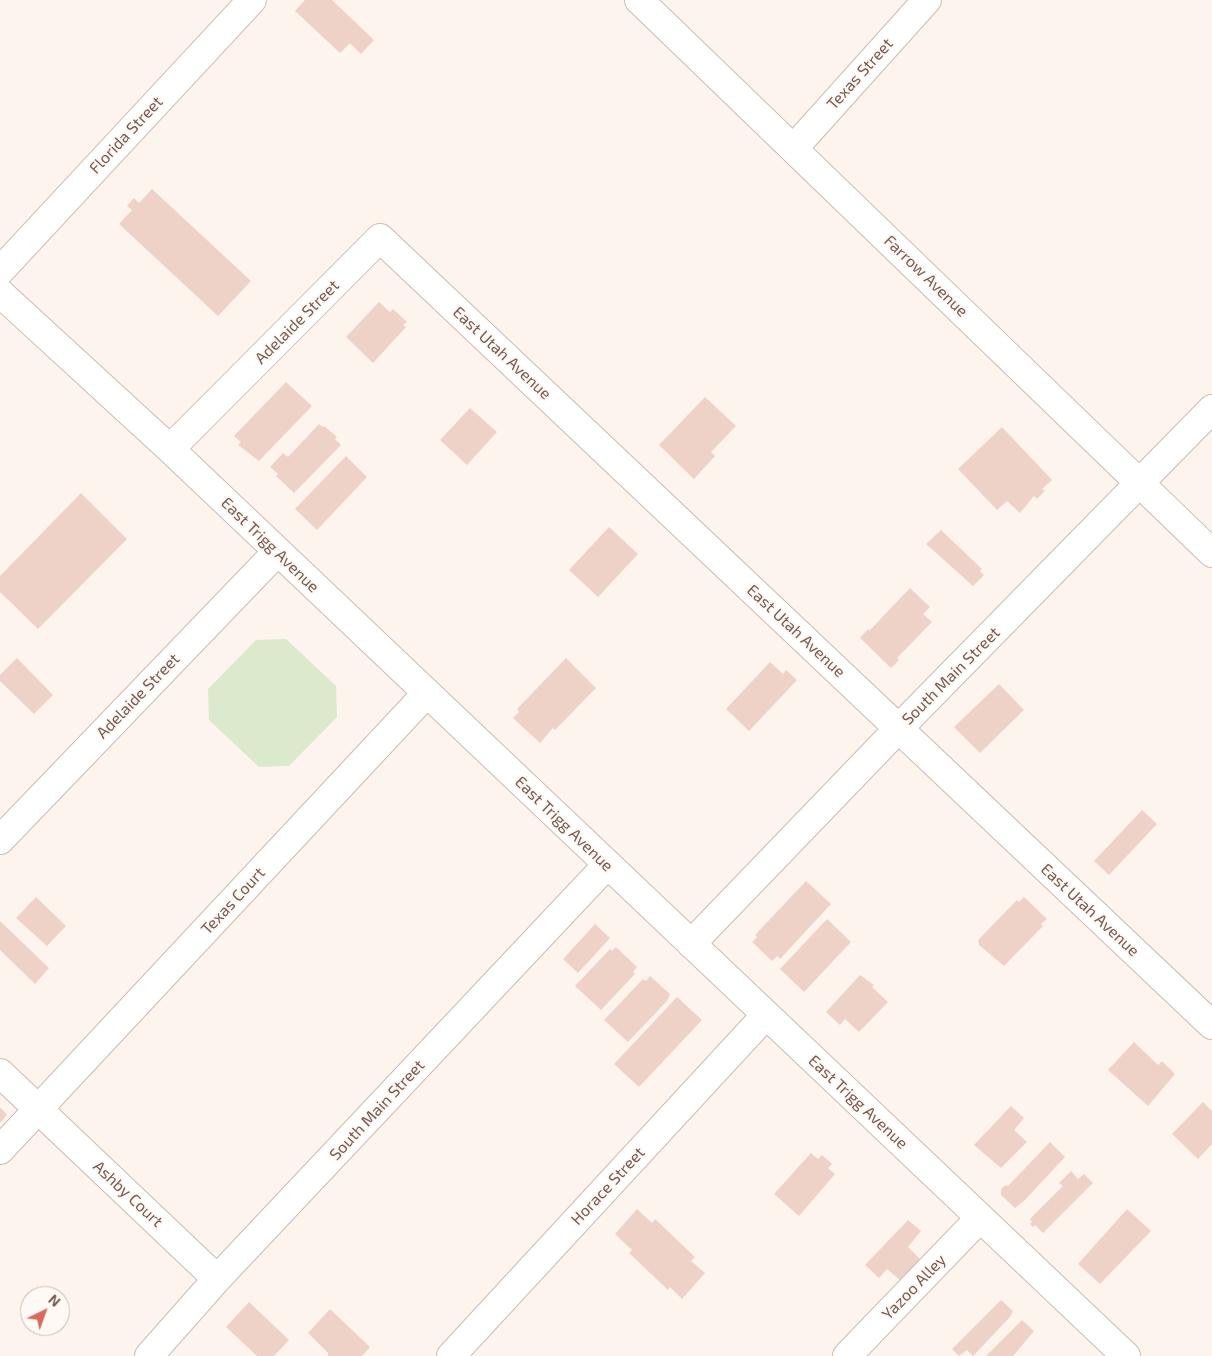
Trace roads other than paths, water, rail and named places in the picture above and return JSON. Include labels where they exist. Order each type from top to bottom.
[{"type":"street","name":"Florida Street","points":[[0,271],[252,0]]},
{"type":"street","name":"Farrow Avenue","points":[[639,0],[1212,553]]},
{"type":"street","name":"Texas Street","points":[[794,148],[927,0]]},
{"type":"street","name":"Adelaide Street","points":[[170,449],[380,238]]},
{"type":"street","name":"East Utah Avenue","points":[[380,238],[1212,1025]]},
{"type":"street","name":"East Trigg Avenue","points":[[0,293],[170,449],[1125,1356]]},
{"type":"street","name":"South Main Street","points":[[691,944],[899,728],[1140,485],[1212,409]]},
{"type":"street","name":"Adelaide Street","points":[[0,840],[277,552]]},
{"type":"street","name":"Texas Court","points":[[38,1109],[427,693]]},
{"type":"street","name":"South Main Street","points":[[149,1356],[217,1279],[607,865]]},
{"type":"street","name":"Horace Street","points":[[451,1356],[766,1015]]},
{"type":"street","name":"Ashby Court","points":[[0,1073],[217,1279]]},
{"type":"street","points":[[0,1150],[38,1109]]},
{"type":"street","name":"Yazoo Alley","points":[[847,1356],[980,1218]]}]
